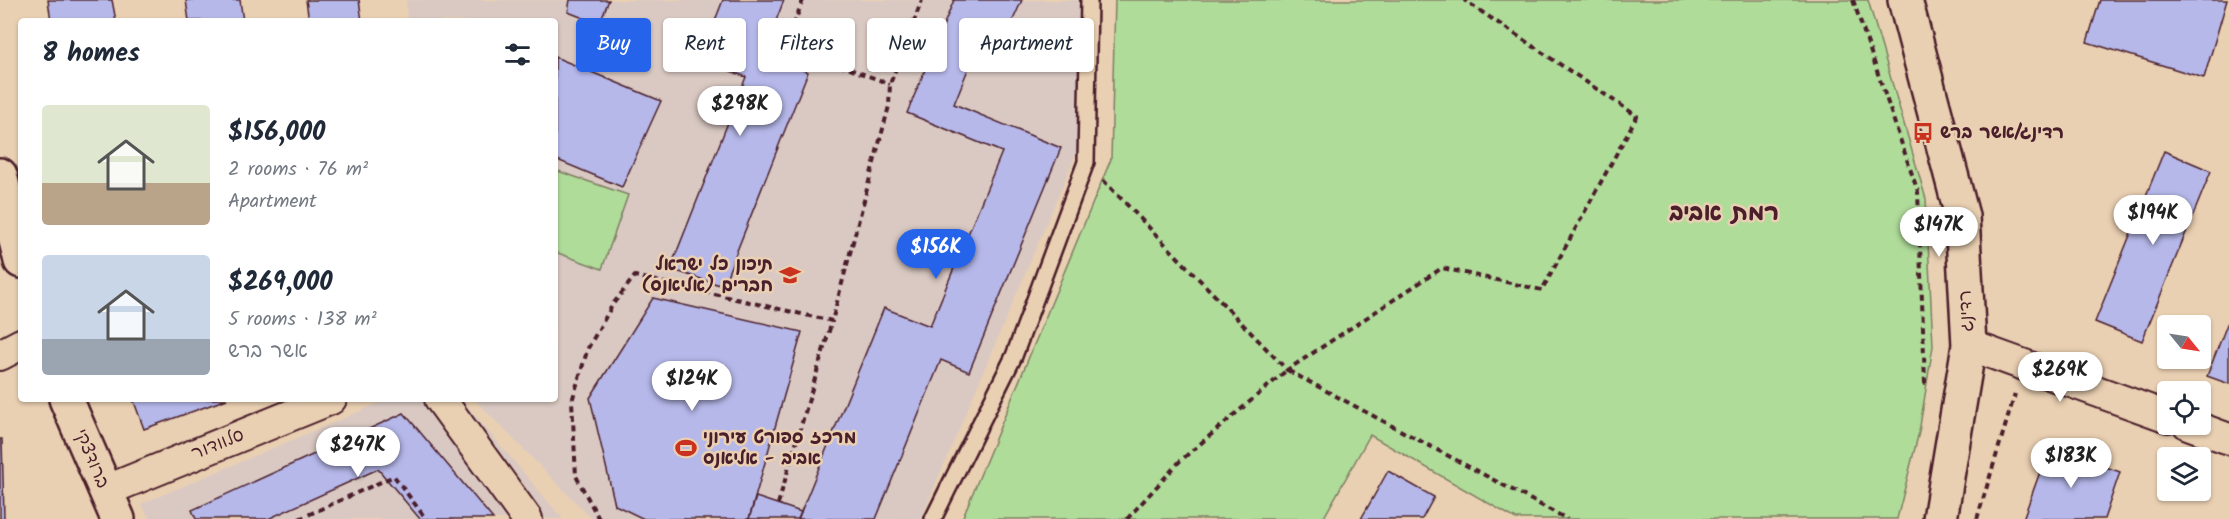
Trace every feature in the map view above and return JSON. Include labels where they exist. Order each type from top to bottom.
[{"type":"street","name":"רדינג","points":[[1905,0],[1962,216],[1969,345],[1940,519]]},
{"type":"street","points":[[0,175],[18,249]]},
{"type":"street","points":[[1969,345],[2157,413]]},
{"type":"street","points":[[0,355],[18,346]]},
{"type":"street","name":"ברודצקי","points":[[67,402],[111,505]]},
{"type":"street","name":"סלוודור","points":[[111,505],[325,402]]},
{"type":"street","points":[[442,402],[527,519]]},
{"type":"street","points":[[2211,432],[2229,439]]},
{"type":"lane","points":[[933,519],[1014,356],[1086,162],[1089,0]]},
{"type":"path","points":[[803,0],[786,45],[890,84]]},
{"type":"path","points":[[778,504],[832,321],[889,106],[890,84],[922,0]]},
{"type":"path","points":[[1127,519],[1180,461],[1287,370],[1442,268],[1542,290],[1637,116],[1464,0]]},
{"type":"path","points":[[1086,162],[1287,370],[1567,519]]},
{"type":"path","points":[[599,519],[576,476],[572,401],[588,348],[613,304],[635,276],[832,321]]},
{"type":"path","points":[[299,519],[394,476],[426,519]]},
{"type":"shaded area","name":"תיכון כל ישראל חברים (אליאנס)","points":[[406,0],[1081,0],[1081,18],[959,18],[959,72],[1079,72],[1077,152],[921,519],[592,519],[477,402],[558,402],[558,18],[407,18]]},
{"type":"shaded area","points":[[382,402],[464,402],[563,519],[150,519],[141,504]]},
{"type":"green space","points":[[1115,0],[1868,0],[1926,199],[1933,346],[1919,432],[1897,519],[1516,519],[1370,435],[1323,519],[962,519],[1111,159]]},
{"type":"green space","points":[[558,171],[628,195],[602,269],[558,253]]},
{"type":"building","points":[[48,0],[112,0],[115,18],[51,18]]},
{"type":"building","points":[[186,0],[240,0],[243,18],[189,18]]},
{"type":"building","points":[[306,0],[359,0],[362,18],[309,18]]},
{"type":"building","points":[[570,0],[609,0],[602,18],[584,18],[568,12]]},
{"type":"building","points":[[723,0],[784,0],[777,18],[758,18],[758,72],[808,72],[723,286],[670,269],[746,77],[733,72],[746,72],[746,18],[716,18]]},
{"type":"building","points":[[954,0],[1022,0],[1014,18],[959,18],[959,72],[967,72],[954,104],[1061,148],[969,372],[941,360],[876,519],[798,519],[884,308],[930,326],[1002,152],[907,113],[924,72],[947,72],[947,18]]},
{"type":"building","points":[[2100,0],[2227,0],[2204,78],[2087,42]]},
{"type":"building","points":[[558,58],[576,66],[576,72],[591,72],[661,101],[622,187],[558,160]]},
{"type":"building","points":[[2164,151],[2211,171],[2142,341],[2095,322]]},
{"type":"building","name":"מרכז ספורט עירוני אביב - אליאנס","points":[[653,298],[802,332],[749,519],[644,519],[615,505],[590,398]]},
{"type":"building","points":[[2229,319],[2229,384],[2207,376]]},
{"type":"building","points":[[134,402],[219,402],[144,429]]},
{"type":"building","points":[[404,413],[493,519],[420,519],[378,469],[268,519],[196,519],[192,510]]},
{"type":"building","points":[[0,439],[2,439],[4,519],[0,519]]},
{"type":"building","points":[[2049,447],[2120,472],[2104,519],[2023,519]]},
{"type":"building","points":[[1388,471],[1434,497],[1422,519],[1361,519]]},
{"type":"building","points":[[756,497],[801,512],[798,519],[749,519]]},
{"type":"place","name":"רדינג/אשר ברש","points":[[1923,133]]},
{"type":"place","name":"תיכון כל ישראל חברים (אליאנס)","points":[[790,275]]},
{"type":"place","name":"מרכז ספורט עירוני אביב - אליאנס","points":[[686,448]]},
{"type":"district","name":"רמת אביב","points":[[1724,213]]}]
